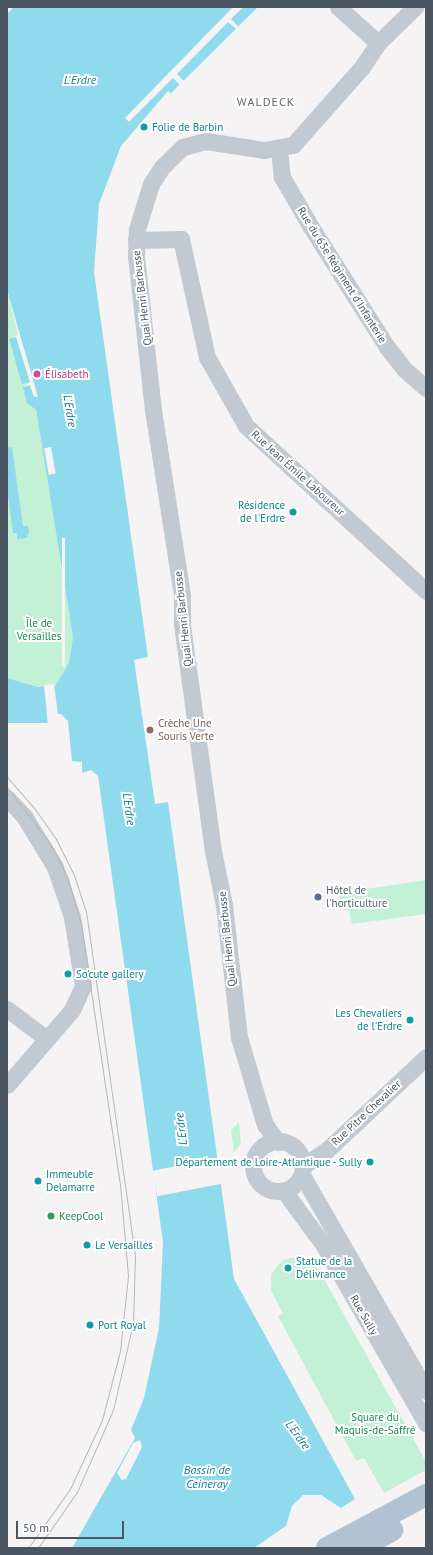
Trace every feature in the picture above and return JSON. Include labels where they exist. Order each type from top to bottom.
[{"type":"main road","points":[[364,1542],[426,1495]]},
{"type":"main road","points":[[327,1548],[364,1542],[426,1511]]},
{"type":"street","points":[[338,7],[378,43]]},
{"type":"street","points":[[279,150],[293,146],[301,138],[378,43],[414,7]]},
{"type":"street","name":"Quai Henri Barbusse","points":[[278,1142],[265,1125],[235,1012],[224,905],[213,851],[182,624],[178,568],[170,532],[153,410],[136,240],[144,199],[162,166],[183,147],[206,141],[279,150]]},
{"type":"street","name":"Rue du 65e Régiment d'Infanterie","points":[[279,150],[282,177],[321,243],[387,348],[404,369],[426,388]]},
{"type":"street","name":"Rue Jean Émile Laboureur","points":[[136,240],[181,239],[207,357],[246,426],[426,591]]},
{"type":"street","points":[[7,798],[40,841],[65,892],[80,956],[83,986],[80,998],[7,1085]]},
{"type":"street","points":[[7,1009],[47,1038]]},
{"type":"street","name":"Rue Pitre Chevalier","points":[[302,1170],[328,1150],[426,1056]]},
{"type":"street","points":[[259,1151],[278,1142],[296,1149],[302,1170],[297,1183],[284,1191],[269,1189],[258,1180],[253,1167],[259,1151],[259,1133],[265,1125]]},
{"type":"street","name":"Rue Sully","points":[[302,1170],[426,1391]]},
{"type":"street","name":"Rue Sully","points":[[284,1191],[323,1244],[426,1423]]},
{"type":"green space","name":"Île de Versailles","points":[[7,290],[38,397],[27,403],[36,410],[73,637],[69,663],[55,686],[38,687],[7,678]]},
{"type":"green space","points":[[426,880],[426,914],[352,924],[349,910],[342,910],[339,893]]},
{"type":"green space","points":[[239,1122],[241,1144],[234,1152],[231,1130]]},
{"type":"green space","name":"Square du Maquis-de-Saffré","points":[[297,1257],[310,1261],[319,1270],[426,1462],[426,1470],[384,1493],[364,1458],[356,1461],[278,1316],[283,1314],[271,1290],[271,1274],[283,1260]]},
{"type":"water","name":"L'Erdre","points":[[14,7],[258,7],[171,93],[168,91],[121,146],[99,204],[94,272],[148,657],[134,660],[155,804],[168,802],[234,1279],[355,1499],[341,1508],[321,1495],[303,1495],[292,1506],[286,1526],[254,1548],[72,1548],[135,1438],[131,1430],[144,1398],[159,1328],[163,1242],[98,776],[91,770],[82,773],[82,762],[72,761],[68,721],[61,714],[47,714],[48,723],[7,723],[7,678],[38,687],[55,686],[69,663],[73,637],[36,410],[27,403],[9,338],[16,336],[30,382],[22,384],[23,387],[30,385],[34,397],[37,397],[7,290],[7,14]],"holes":[[[140,1440],[142,1447],[126,1479],[122,1480],[117,1473],[133,1443]]]},
{"type":"water","points":[[12,447],[23,526],[28,526],[29,531],[27,538],[17,539],[17,533],[13,533],[7,489],[7,448]]},
{"type":"pier","points":[[233,7],[243,7],[231,19],[240,28],[237,30],[228,22],[177,74],[185,82],[181,86],[173,78],[129,122],[125,118]]},
{"type":"pier","points":[[7,290],[38,397],[34,397],[30,385],[23,387],[30,382],[16,337],[7,339],[18,335]]},
{"type":"pier","points":[[51,447],[56,474],[49,475],[44,448]]},
{"type":"pier","points":[[62,538],[65,538],[65,667],[62,667]]},
{"type":"pier","points":[[54,684],[58,715],[49,716],[48,725],[44,685]]},
{"type":"pier","points":[[218,1158],[223,1184],[157,1196],[152,1171]]},
{"type":"tram line","points":[[7,777],[35,809],[56,839],[74,875],[86,911],[135,1256],[133,1323],[113,1410],[77,1492],[38,1548]]},
{"type":"tram line","points":[[7,787],[50,843],[67,876],[81,924],[120,1184],[128,1276],[120,1351],[102,1420],[70,1489],[28,1548]]},
{"type":"place","name":"Folie de Barbin","points":[[144,127]]},
{"type":"place","name":"Élisabeth","points":[[37,374]]},
{"type":"place","name":"Résidence de l'Erdre","points":[[293,512]]},
{"type":"place","name":"Crèche Une Souris Verte","points":[[150,730]]},
{"type":"place","name":"Hôtel de l'horticulture","points":[[318,897]]},
{"type":"place","name":"So'cute gallery","points":[[68,974]]},
{"type":"place","name":"Les Chevaliers de l'Erdre","points":[[410,1020]]},
{"type":"place","name":"Département de Loire-Atlantique - Sully","points":[[370,1162]]},
{"type":"place","name":"Immeuble Delamarre","points":[[38,1181]]},
{"type":"place","name":"KeepCool","points":[[51,1216]]},
{"type":"place","name":"Le Versailles","points":[[87,1245]]},
{"type":"place","name":"Statue de la Délivrance","points":[[288,1268]]},
{"type":"place","name":"Port Royal","points":[[90,1325]]},
{"type":"district","name":"WALDECK","points":[[266,102]]},
{"type":"water label","name":"Bassin de Ceineray","points":[[207,1477]]}]
